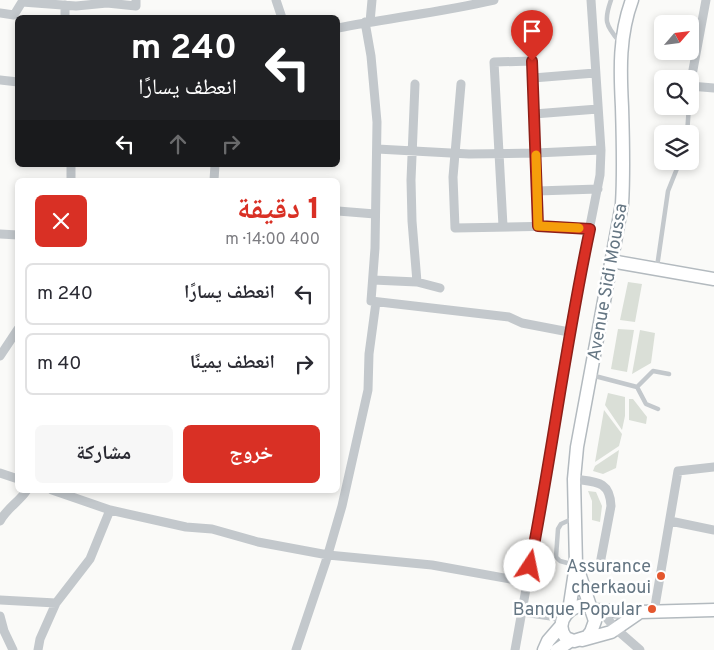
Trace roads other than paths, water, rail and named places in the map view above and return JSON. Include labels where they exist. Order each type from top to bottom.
[{"type":"street","points":[[0,14],[14,15],[22,1],[65,5],[107,3],[136,6],[136,0]]},
{"type":"street","points":[[276,0],[281,15]]},
{"type":"street","points":[[372,0],[368,22],[376,104],[376,214],[373,280],[370,301],[509,317],[522,323],[569,332]]},
{"type":"street","points":[[340,28],[436,12],[494,0]]},
{"type":"street","points":[[515,650],[555,425],[569,332],[600,175],[601,150],[591,0]]},
{"type":"street","name":"Avenue Sidi Moussa","points":[[544,650],[548,641],[564,619],[576,565],[574,479],[577,447],[622,204],[624,174],[621,44],[624,24],[632,0]]},
{"type":"street","points":[[693,70],[706,0]]},
{"type":"street","points":[[65,5],[65,15]]},
{"type":"street","points":[[503,226],[494,62],[532,61],[538,226]]},
{"type":"street","points":[[532,78],[595,73]]},
{"type":"street","points":[[0,80],[15,82]]},
{"type":"street","points":[[415,84],[412,150],[412,220],[417,282]]},
{"type":"street","points":[[461,84],[454,153],[455,228],[538,226],[590,229]]},
{"type":"street","points":[[699,87],[714,88]]},
{"type":"street","points":[[534,114],[598,109]]},
{"type":"street","points":[[376,149],[454,153],[536,153],[601,150]]},
{"type":"street","points":[[537,190],[598,189]]},
{"type":"street","points":[[340,211],[376,214]]},
{"type":"street","points":[[0,234],[15,235]]},
{"type":"street","points":[[611,261],[714,279]]},
{"type":"street","points":[[373,280],[417,282],[440,288]]},
{"type":"street","points":[[296,650],[328,555],[342,506],[364,412],[368,390],[369,354],[376,302]]},
{"type":"street","points":[[0,356],[15,334]]},
{"type":"street","points":[[654,612],[678,471],[714,467]]},
{"type":"street","points":[[0,473],[15,478]]},
{"type":"street","points":[[574,479],[600,483],[605,486],[611,497],[600,564],[593,568],[576,565]]},
{"type":"street","points":[[0,521],[11,505],[25,493]]},
{"type":"street","points":[[61,493],[110,510],[186,528],[212,529],[258,542],[328,555],[432,565],[527,582]]},
{"type":"street","points":[[38,650],[40,639],[56,603],[90,559],[110,510]]},
{"type":"street","points":[[670,521],[714,530]]},
{"type":"street","name":"Avenue Sidi Moussa","points":[[576,565],[594,609]]},
{"type":"street","points":[[0,600],[56,603]]},
{"type":"street","points":[[640,612],[616,629],[600,636],[576,640],[563,635],[564,619],[578,605],[594,609],[640,612],[714,610]]},
{"type":"street","points":[[594,609],[640,650]]},
{"type":"street","points":[[557,650],[576,640],[587,637],[594,627],[594,609]]},
{"type":"street","points":[[0,616],[12,650]]},
{"type":"lane","points":[[611,0],[606,14],[607,25],[621,44]]},
{"type":"lane","points":[[657,269],[668,191],[676,170]]},
{"type":"lane","points":[[637,387],[653,371],[669,374]]},
{"type":"lane","points":[[590,375],[637,387],[646,404],[658,409]]},
{"type":"lane","points":[[575,517],[559,527],[556,556],[560,561],[576,565]]},
{"type":"lane","points":[[521,614],[564,619]]},
{"type":"place","name":"Assurance cherkaoui","points":[[661,576]]},
{"type":"place","name":"Banque Popular","points":[[652,609]]}]
